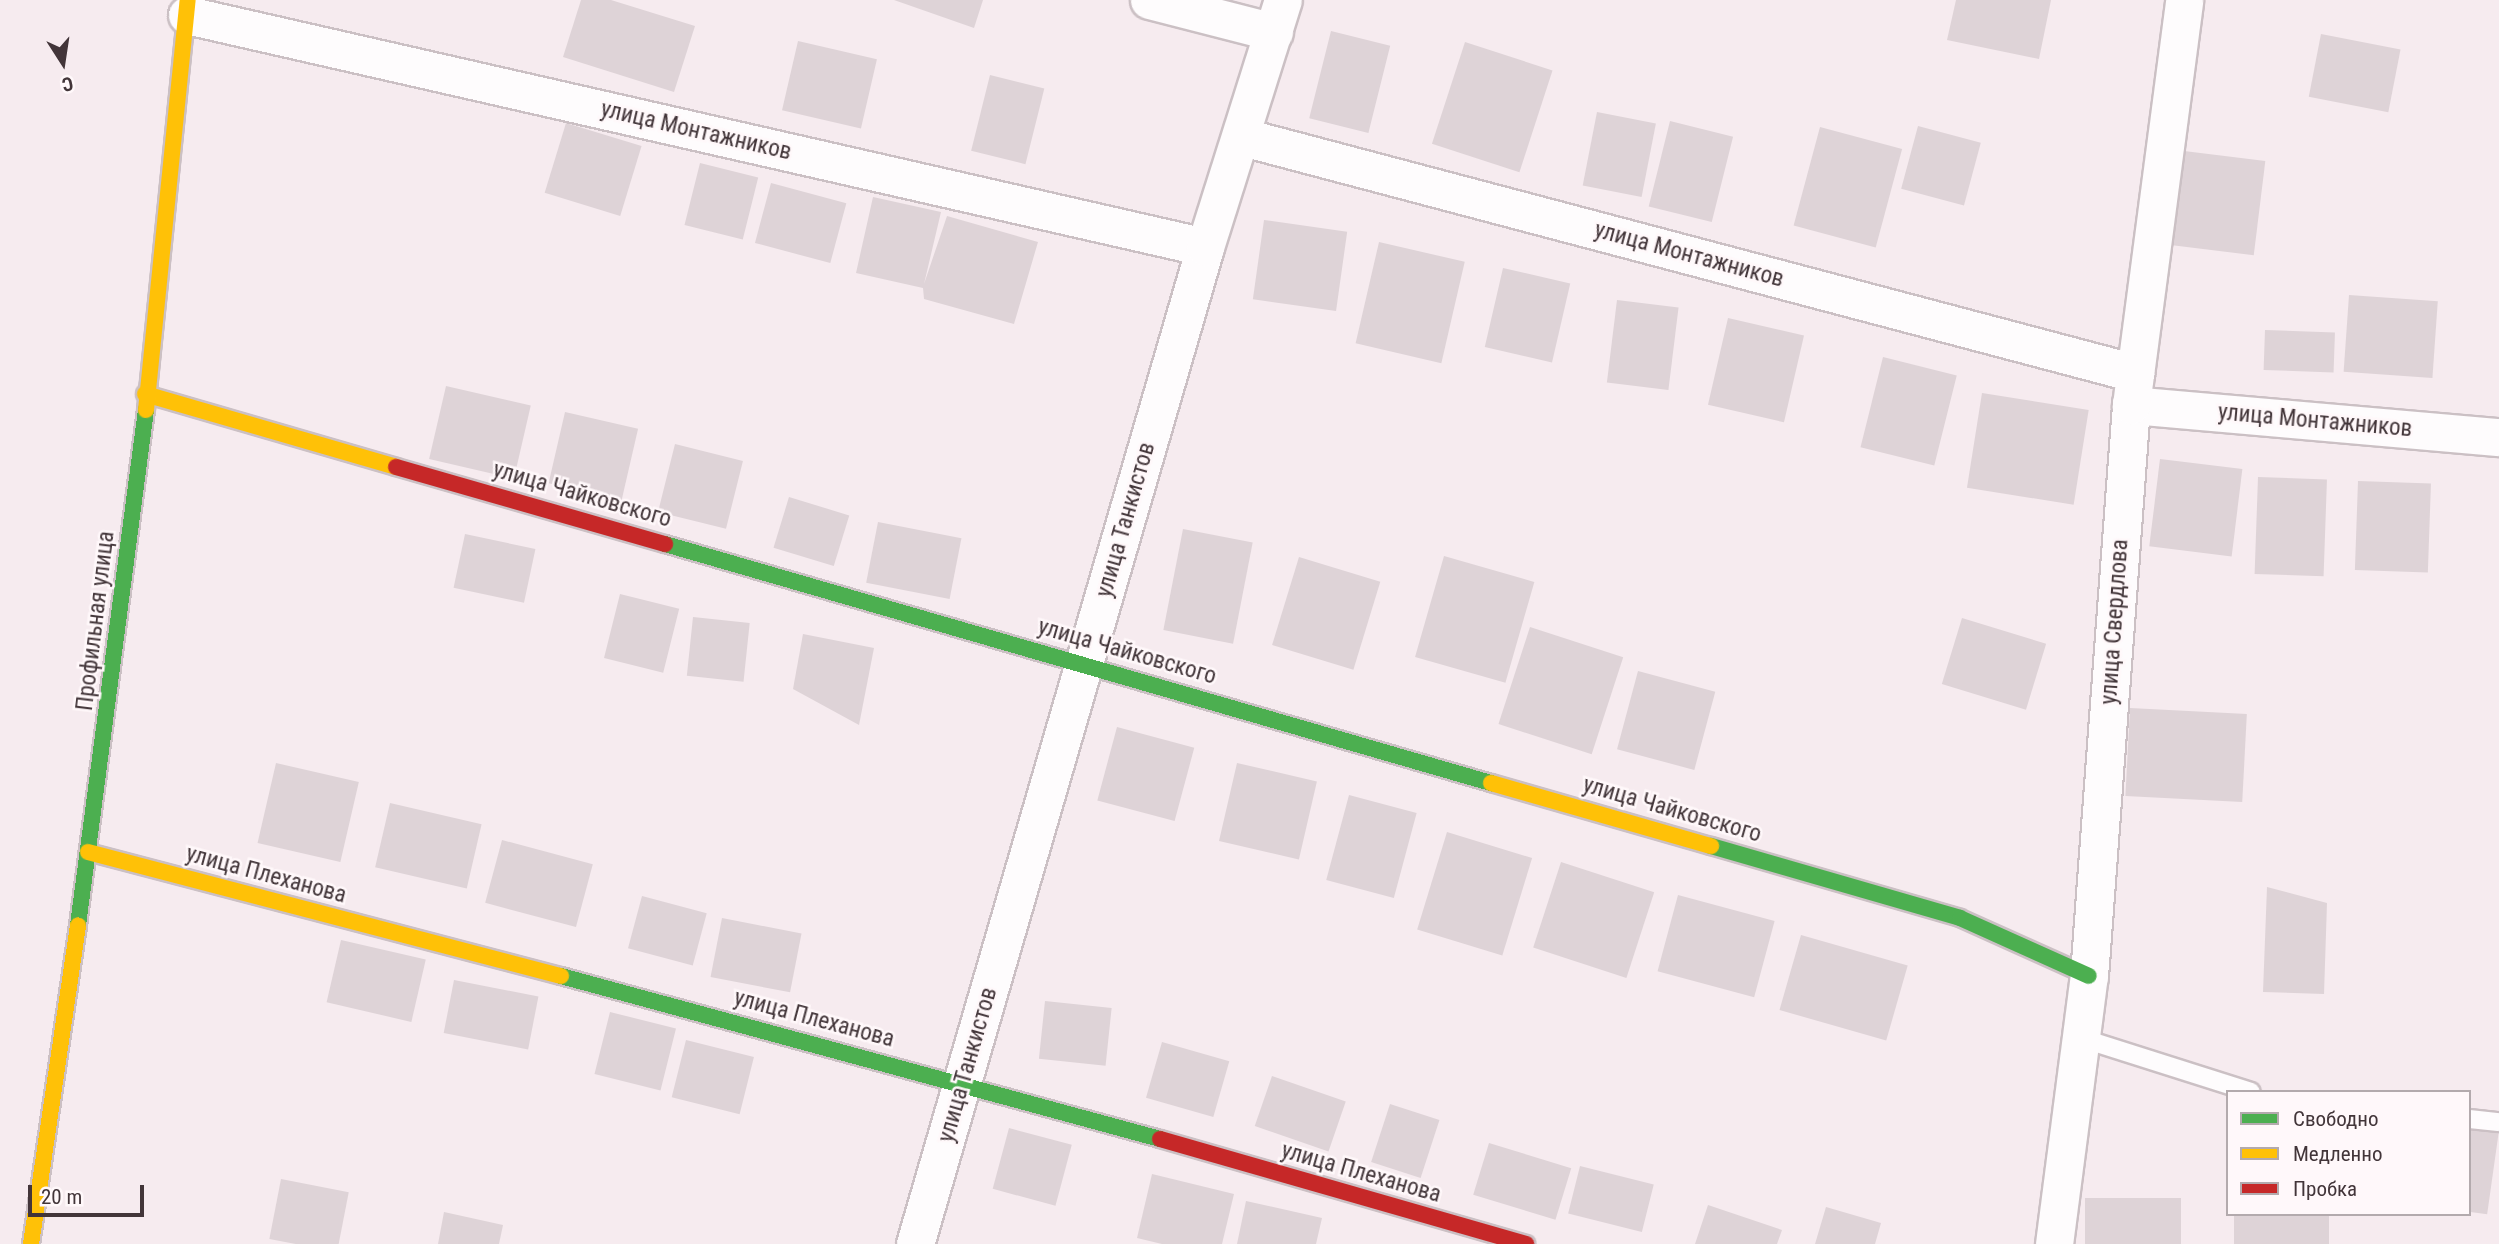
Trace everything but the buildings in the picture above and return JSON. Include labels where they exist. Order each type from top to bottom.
[{"type":"street","points":[[1149,0],[1278,16]]},
{"type":"street","name":"улица Свердлова","points":[[2054,1244],[2089,976],[2133,389],[2184,0]]},
{"type":"street","name":"улица Монтажников","points":[[187,7],[1205,247]]},
{"type":"street","name":"Профильная улица","points":[[36,1243],[113,686],[145,394],[167,238],[187,7]]},
{"type":"street","name":"улица Танкистов","points":[[915,1244],[1205,247],[1243,137],[1278,16]]},
{"type":"street","name":"улица Монтажников","points":[[1243,137],[2133,389],[2499,437]]},
{"type":"street","name":"улица Чайковского","points":[[145,394],[1085,663],[1960,918],[2089,976]]},
{"type":"street","name":"улица Плеханова","points":[[88,852],[964,1082],[1526,1244]]},
{"type":"lane","points":[[2081,1038],[2245,1090]]},
{"type":"lane","points":[[2471,1119],[2499,1122]]},
{"type":"traffic: fast","points":[[78,925],[146,410]]},
{"type":"traffic: fast","points":[[665,544],[1491,783]]},
{"type":"traffic: fast","points":[[1711,846],[1960,918],[2089,976]]},
{"type":"traffic: fast","points":[[561,976],[1160,1139]]},
{"type":"traffic: slow","points":[[146,410],[188,0]]},
{"type":"traffic: slow","points":[[145,394],[396,467]]},
{"type":"traffic: slow","points":[[1491,783],[1711,846]]},
{"type":"traffic: slow","points":[[88,852],[561,976]]},
{"type":"traffic: slow","points":[[31,1244],[78,925]]},
{"type":"traffic: jam","points":[[396,467],[665,544]]},
{"type":"traffic: jam","points":[[1160,1139],[1526,1244]]}]
